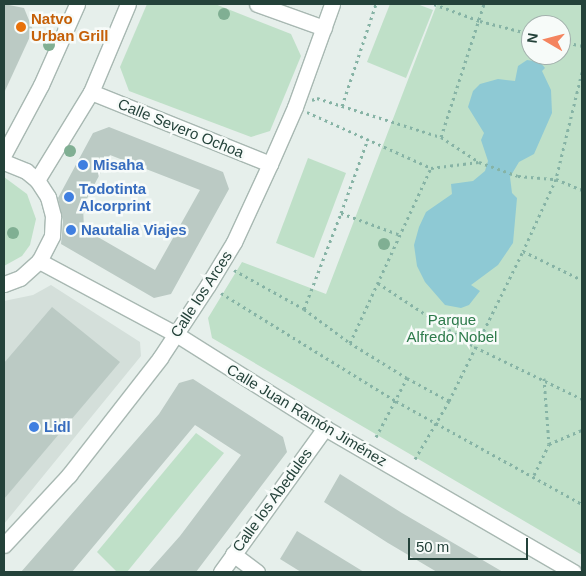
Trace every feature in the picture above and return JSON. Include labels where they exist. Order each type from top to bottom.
[{"type":"street","points":[[37,180],[91,92],[128,4]]},
{"type":"street","points":[[257,4],[324,28]]},
{"type":"street","name":"Calle los Arces","points":[[4,545],[69,475],[176,334],[234,242],[296,106],[332,4]]},
{"type":"street","points":[[4,154],[41,85],[74,5]]},
{"type":"street","name":"Calle Severo Ochoa","points":[[91,92],[270,164]]},
{"type":"street","points":[[4,162],[26,171],[37,180],[48,197],[53,216],[52,236],[39,261],[20,278],[4,284]]},
{"type":"street","name":"Calle Juan Ramón Jiménez","points":[[39,261],[176,334],[325,428],[574,572]]},
{"type":"street","name":"Calle los Abedules","points":[[221,572],[325,428]]},
{"type":"street","points":[[233,554],[257,572]]},
{"type":"path","points":[[342,106],[376,4]]},
{"type":"path","points":[[434,4],[480,21],[521,31]]},
{"type":"path","points":[[442,137],[484,4]]},
{"type":"path","points":[[415,460],[449,401],[523,251],[556,179],[582,72]]},
{"type":"path","points":[[296,106],[317,98],[442,137],[479,162],[518,176],[556,179],[582,190]]},
{"type":"path","points":[[296,106],[432,168],[479,162]]},
{"type":"path","points":[[304,309],[368,139]]},
{"type":"path","points":[[350,343],[432,168]]},
{"type":"path","points":[[341,212],[400,235]]},
{"type":"path","points":[[523,251],[582,280]]},
{"type":"path","points":[[234,270],[304,309],[350,343],[449,401]]},
{"type":"path","points":[[378,283],[475,347],[544,378],[582,399]]},
{"type":"path","points":[[220,293],[396,401],[534,475],[582,504]]},
{"type":"path","points":[[376,436],[407,378]]},
{"type":"path","points":[[534,475],[550,444],[544,378]]},
{"type":"path","points":[[550,444],[582,430]]},
{"type":"shaded area","name":"Lidl","points":[[51,285],[140,342],[141,356],[4,524],[4,301],[33,295]]},
{"type":"green space","points":[[147,4],[215,4],[291,34],[301,56],[270,131],[251,137],[129,91],[120,67]]},
{"type":"green space","points":[[390,4],[417,4],[433,10],[406,78],[367,62]]},
{"type":"green space","name":"Parque Alfredo Nobel","points":[[437,4],[582,4],[582,555],[212,338],[208,318],[242,262],[326,294]]},
{"type":"green space","points":[[308,158],[346,173],[314,258],[276,243]]},
{"type":"green space","points":[[4,177],[27,194],[36,219],[30,245],[22,256],[4,266]]},
{"type":"green space","points":[[196,433],[224,453],[127,572],[117,572],[97,552]]},
{"type":"water","points":[[521,64],[542,65],[545,68],[542,71],[551,90],[552,113],[534,154],[519,162],[510,177],[512,193],[517,198],[513,243],[498,265],[471,285],[480,291],[469,305],[461,308],[445,305],[425,282],[417,266],[414,245],[419,227],[426,212],[452,194],[451,184],[473,181],[485,171],[488,161],[481,140],[484,133],[468,107],[473,91],[480,84],[498,79],[515,81],[518,66]]},
{"type":"building","points":[[4,4],[24,8],[33,30],[4,93]]},
{"type":"building","points":[[109,127],[223,172],[229,189],[171,294],[154,298],[61,244],[63,222],[58,198],[93,133]],"holes":[[[110,155],[200,190],[155,270],[84,229],[83,206]]]},
{"type":"building","name":"Lidl","points":[[52,307],[120,362],[4,499],[4,363]]},
{"type":"building","points":[[193,379],[283,437],[287,452],[196,572],[148,572],[180,536],[241,455],[195,425],[72,572],[21,572],[159,414],[179,383]]},
{"type":"building","points":[[340,474],[503,572],[437,572],[388,543],[324,502]]},
{"type":"building","points":[[297,531],[364,572],[301,572],[280,559]]},
{"type":"place","name":"Natvo Urban Grill","points":[[21,27]]},
{"type":"place","name":"Misaha","points":[[83,165]]},
{"type":"place","name":"Todotinta Alcorprint","points":[[69,197]]},
{"type":"place","name":"Nautalia Viajes","points":[[71,230]]},
{"type":"place","name":"Lidl","points":[[34,427]]}]
